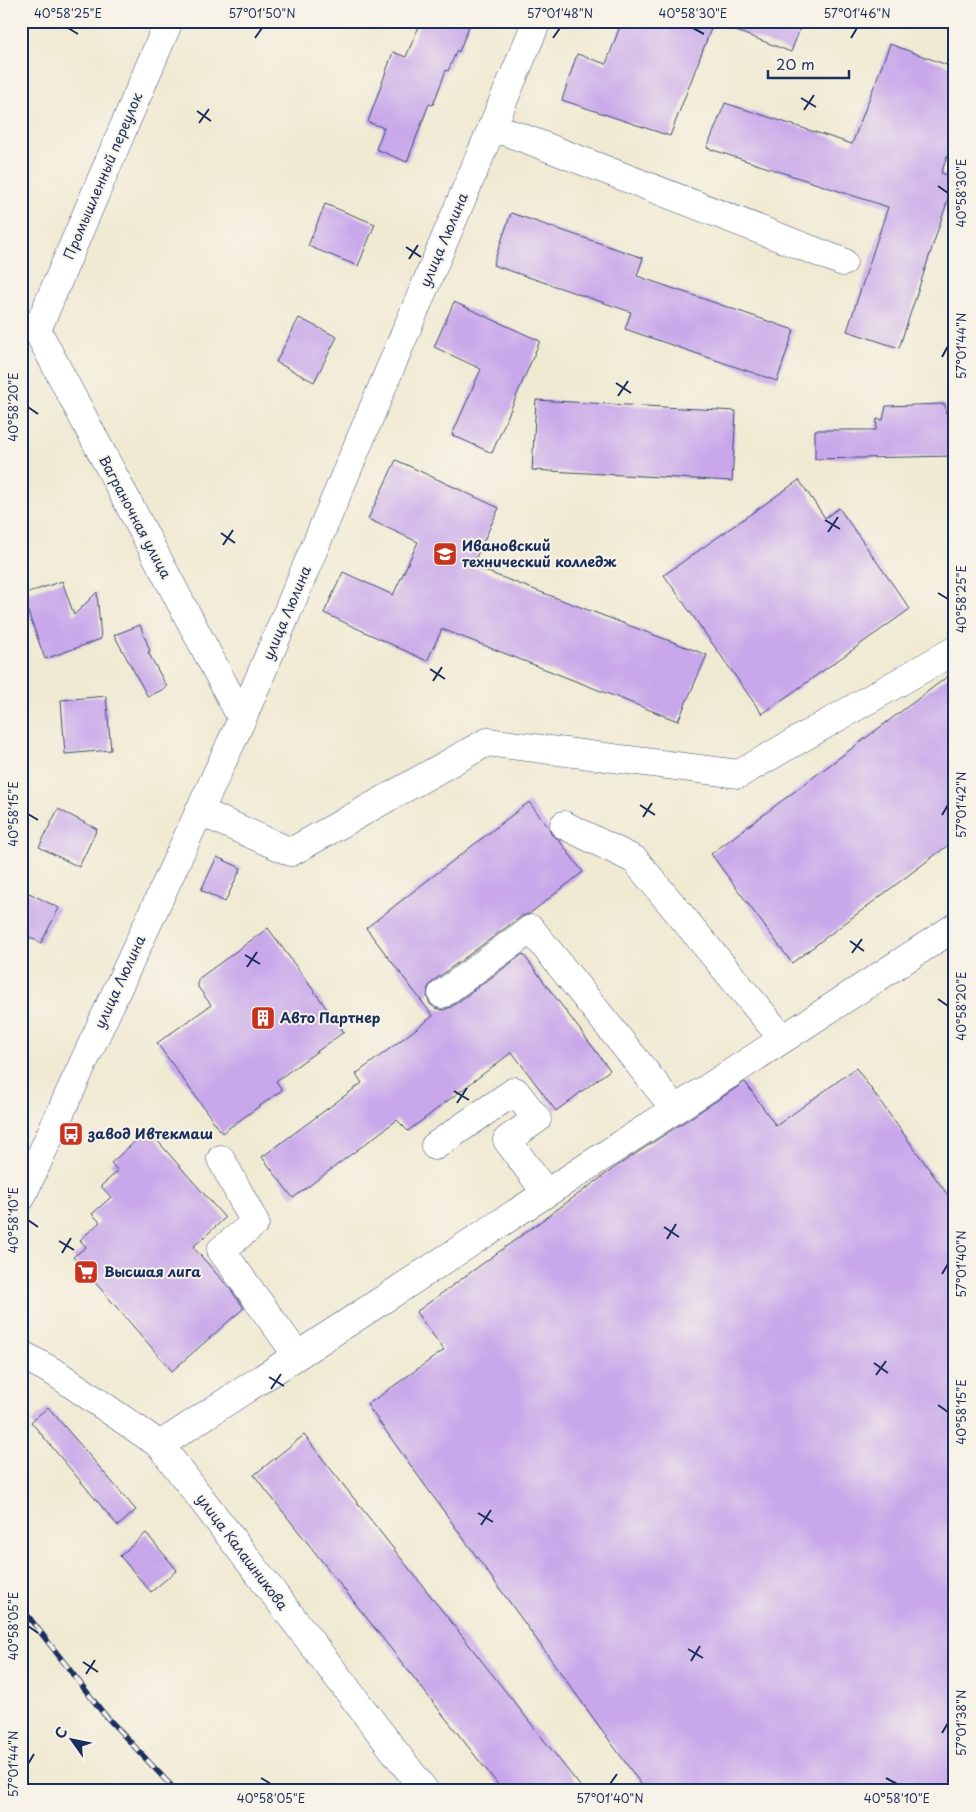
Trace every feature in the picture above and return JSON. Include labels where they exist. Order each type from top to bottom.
[{"type":"street","name":"Промышленный переулок","points":[[29,327],[168,21]]},
{"type":"street","name":"улица Люлина","points":[[21,1198],[242,719],[537,21]]},
{"type":"street","points":[[492,128],[535,142],[843,262]]},
{"type":"street","name":"Ваграночная улица","points":[[29,327],[242,719]]},
{"type":"street","points":[[199,811],[291,852],[487,742],[739,774],[955,650]]},
{"type":"street","points":[[564,825],[635,860],[783,1039]]},
{"type":"street","points":[[160,1445],[955,927]]},
{"type":"street","points":[[442,994],[531,929],[675,1109]]},
{"type":"street","points":[[435,1146],[515,1091],[537,1119],[507,1140],[546,1193]]},
{"type":"street","points":[[221,1159],[255,1223],[221,1250],[297,1355]]},
{"type":"street","name":"улица Калашникова","points":[[21,1354],[58,1374],[160,1445],[425,1791]]},
{"type":"building","points":[[421,21],[471,21],[459,52],[457,50],[448,71],[446,70],[433,105],[429,104],[407,162],[376,149],[384,128],[368,122],[393,52],[406,57]]},
{"type":"building","points":[[622,21],[714,21],[670,136],[562,100],[577,54],[606,64]]},
{"type":"building","points":[[716,21],[803,21],[791,52],[716,23]]},
{"type":"building","points":[[890,44],[955,68],[955,136],[941,173],[955,178],[899,348],[847,331],[888,207],[707,148],[725,103],[852,144]]},
{"type":"building","points":[[325,204],[375,224],[358,266],[308,246]]},
{"type":"building","points":[[511,213],[643,258],[637,276],[794,330],[777,381],[625,329],[631,312],[493,265]]},
{"type":"building","points":[[454,302],[540,341],[492,453],[452,435],[481,369],[434,347]]},
{"type":"building","points":[[299,318],[337,337],[314,382],[276,362]]},
{"type":"building","points":[[536,400],[736,411],[732,481],[532,470]]},
{"type":"building","points":[[945,404],[946,413],[955,415],[955,456],[815,459],[815,430],[876,430],[877,419],[883,420],[886,406]]},
{"type":"building","points":[[396,460],[499,508],[472,566],[707,655],[678,721],[442,629],[427,661],[324,613],[343,572],[393,595],[418,542],[368,519]]},
{"type":"building","points":[[799,480],[825,518],[839,508],[910,609],[762,714],[664,575]]},
{"type":"building","points":[[62,581],[74,615],[97,592],[101,639],[45,659],[22,595]]},
{"type":"building","points":[[140,625],[150,651],[148,652],[167,687],[148,697],[114,635]]},
{"type":"building","points":[[955,671],[955,840],[792,963],[711,854]]},
{"type":"building","points":[[106,696],[111,750],[65,754],[61,700]]},
{"type":"building","points":[[529,802],[549,828],[551,834],[558,839],[583,872],[529,914],[522,916],[433,981],[428,988],[427,996],[430,1004],[435,1008],[443,1010],[451,1007],[523,954],[610,1070],[556,1111],[512,1052],[408,1131],[397,1120],[293,1198],[262,1157],[362,1083],[356,1074],[433,1016],[366,928]]},
{"type":"building","points":[[58,809],[97,829],[79,867],[39,847]]},
{"type":"building","points":[[217,857],[241,868],[225,902],[201,890]]},
{"type":"building","points":[[21,889],[59,908],[41,943],[21,933]]},
{"type":"building","name":"Авто Партнер","points":[[268,928],[344,1032],[276,1081],[282,1090],[222,1133],[157,1043],[211,1005],[198,987],[198,979]]},
{"type":"building","points":[[856,1068],[955,1205],[955,1791],[646,1791],[367,1405],[444,1350],[416,1312],[617,1166],[745,1082],[776,1126]]},
{"type":"building","points":[[148,1130],[225,1218],[193,1247],[231,1290],[244,1308],[172,1371],[73,1257],[86,1247],[80,1240],[100,1222],[92,1214],[111,1197],[101,1186],[118,1171],[111,1163]]},
{"type":"building","points":[[48,1407],[136,1510],[118,1526],[31,1422]]},
{"type":"building","points":[[304,1435],[584,1791],[503,1791],[254,1475]]},
{"type":"building","points":[[146,1533],[177,1570],[151,1592],[120,1556]]},
{"type":"railway","points":[[21,1607],[104,1714],[176,1791]]},
{"type":"place","name":"Ивановский технический колледж","points":[[445,554]]},
{"type":"place","name":"Авто Партнер","points":[[263,1018]]},
{"type":"place","name":"завод Ивтекмаш","points":[[71,1134]]},
{"type":"place","name":"Высшая лига","points":[[86,1272]]}]
